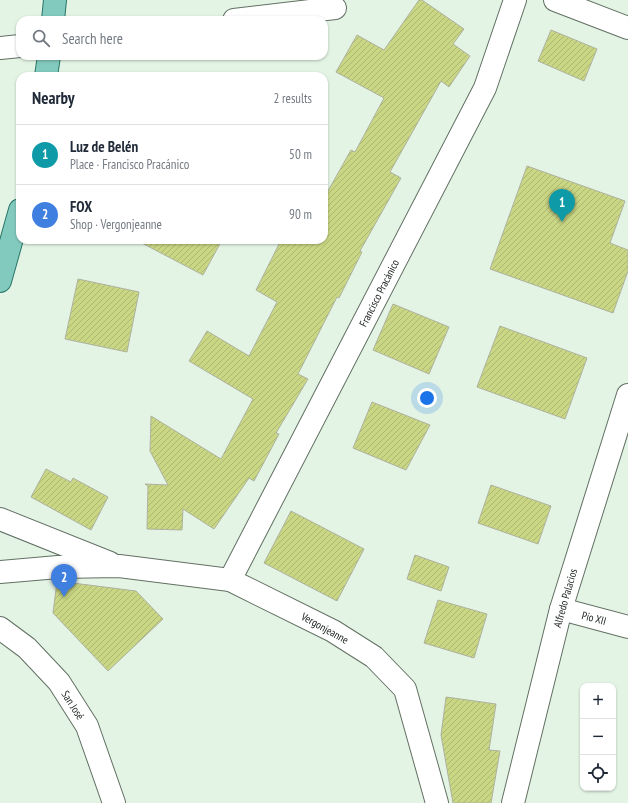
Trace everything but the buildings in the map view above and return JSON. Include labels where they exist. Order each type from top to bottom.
[{"type":"main road","points":[[53,16],[55,0]]},
{"type":"main road","points":[[47,72],[48,60]]},
{"type":"main road","points":[[0,281],[16,224]]},
{"type":"street","name":"Francisco Pracánico","points":[[230,580],[485,88],[515,0]]},
{"type":"street","points":[[555,0],[628,28]]},
{"type":"street","points":[[268,16],[335,8]]},
{"type":"street","points":[[0,48],[16,46]]},
{"type":"street","name":"Alfredo Palacios","points":[[513,803],[561,609],[628,395]]},
{"type":"street","name":"Vergonjeanne","points":[[0,519],[119,566]]},
{"type":"street","name":"Vergonjeanne","points":[[0,572],[119,566],[230,580],[333,631],[374,657],[405,689],[437,803]]},
{"type":"street","name":"Pío XII","points":[[561,609],[628,627]]},
{"type":"street","name":"San José","points":[[0,628],[27,648],[63,688],[87,726],[114,803]]},
{"type":"place","name":"Luz de Belén","points":[[562,222]]},
{"type":"place","name":"FOX","points":[[64,597]]}]
